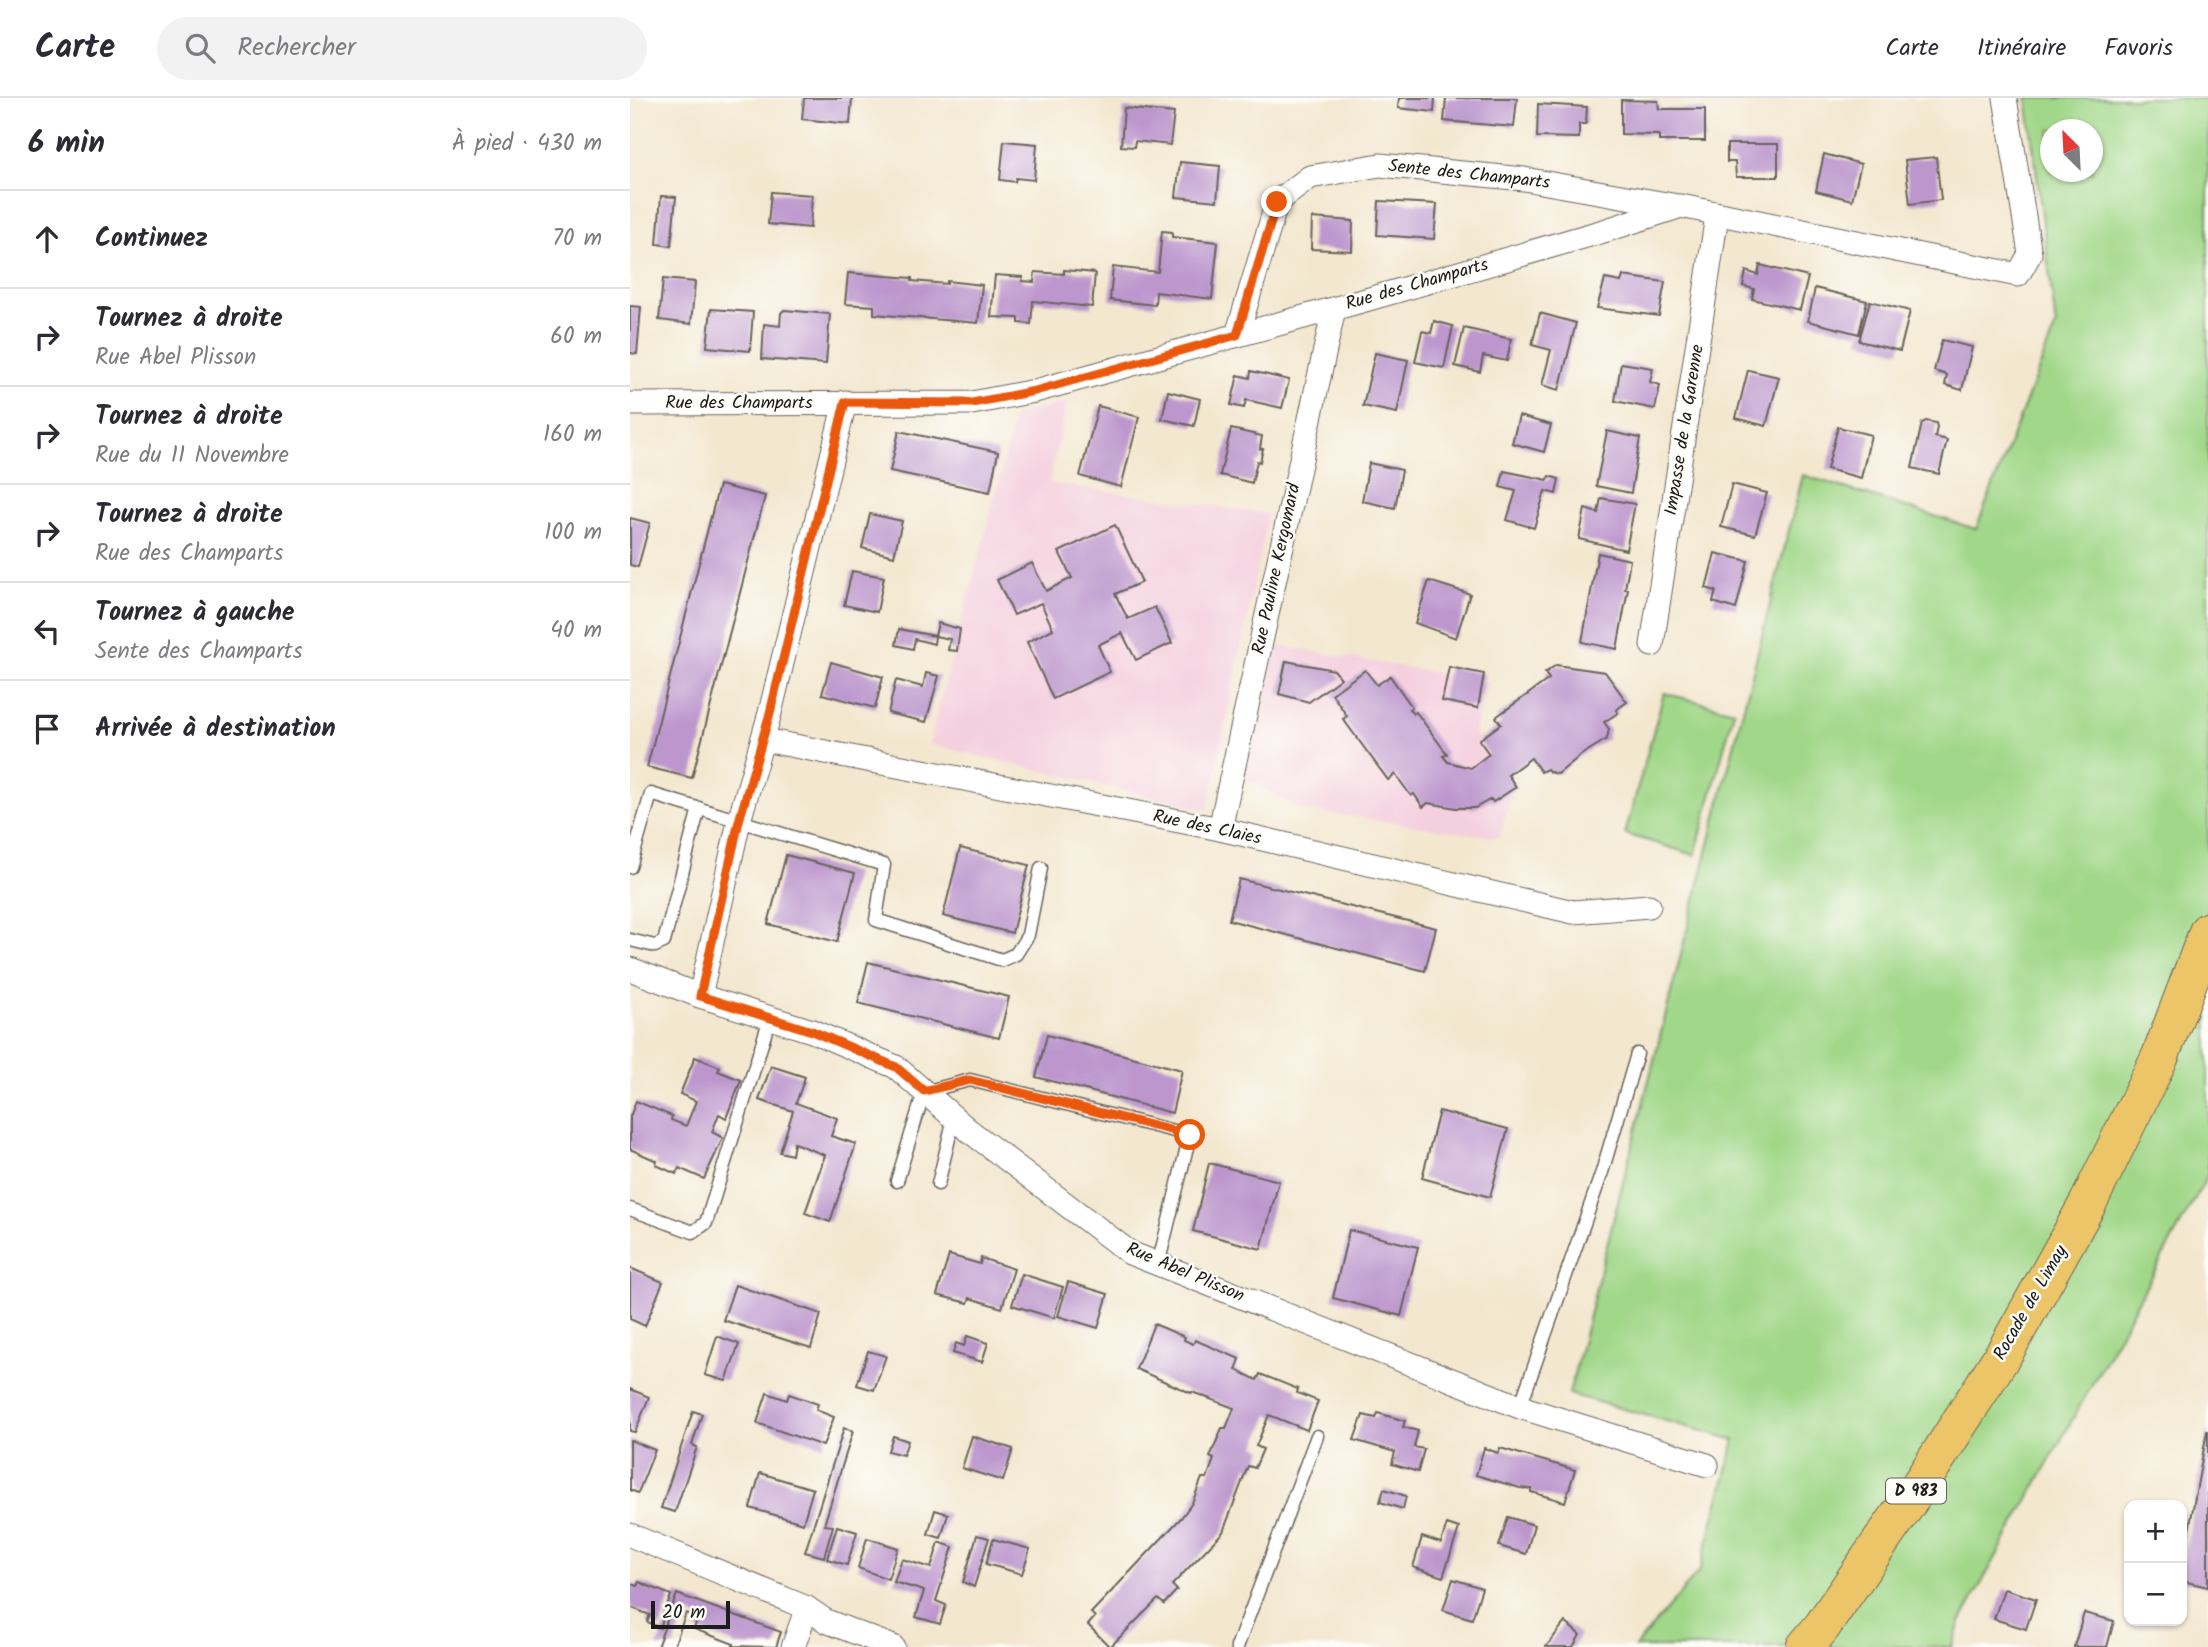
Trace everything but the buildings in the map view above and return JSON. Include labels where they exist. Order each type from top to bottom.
[{"type":"main road","name":"Rocade de Limay","points":[[1805,1647],[1916,1491],[2006,1350],[2088,1203],[2160,1057],[2208,931]]},
{"type":"street","points":[[1681,206],[2018,275],[2030,254],[2005,98]]},
{"type":"street","name":"Sente des Champarts","points":[[1237,335],[1277,202],[1310,177],[1380,165],[1524,179],[1681,206]]},
{"type":"street","name":"Rue des Champarts","points":[[630,404],[972,403],[1035,391],[1334,309],[1681,206]]},
{"type":"street","name":"Impasse de la Garenne","points":[[1652,645],[1717,215]]},
{"type":"street","name":"Rue Pauline Kergomard","points":[[1220,829],[1334,309]]},
{"type":"street","points":[[700,996],[739,821],[764,740],[845,402]]},
{"type":"street","name":"Rue des Claies","points":[[764,740],[1220,829],[1573,912],[1649,906]]},
{"type":"street","name":"Rue Abel Plisson","points":[[630,969],[700,996],[812,1031],[896,1067],[954,1118],[1130,1253],[1520,1407],[1707,1465]]},
{"type":"street","points":[[630,1535],[807,1608],[826,1621],[893,1647]]},
{"type":"street","points":[[793,1647],[807,1608]]},
{"type":"lane","points":[[630,867],[651,794],[884,865],[876,920],[1002,960],[1016,954],[1028,935],[1041,869]]},
{"type":"lane","points":[[630,940],[655,946],[664,942],[699,808]]},
{"type":"lane","points":[[630,1209],[693,1232],[706,1223],[770,1018]]},
{"type":"lane","points":[[1520,1407],[1602,1172],[1637,1054]]},
{"type":"lane","points":[[897,1181],[924,1091],[970,1080],[1190,1135],[1158,1265]]},
{"type":"lane","points":[[938,1184],[954,1118]]},
{"type":"lane","points":[[1237,1647],[1317,1436]]},
{"type":"shaded area","points":[[1067,402],[1049,483],[1268,514],[1208,810],[929,744],[1014,416]]},
{"type":"shaded area","points":[[1276,645],[1488,682],[1474,732],[1513,791],[1499,838],[1300,809],[1244,778]]},
{"type":"green space","points":[[2027,98],[2208,98],[2208,1175],[1960,1622],[1952,1647],[1635,1647],[1700,1570],[1735,1440],[1569,1394],[1803,475],[1976,529],[2056,325]]},
{"type":"green space","points":[[1664,693],[1734,711],[1695,855],[1625,834]]},
{"type":"route","points":[[1190,1135],[970,1080],[924,1091],[896,1067],[812,1031],[700,996],[739,821],[764,740],[845,402],[972,403],[1035,391],[1237,335],[1277,202]]}]
